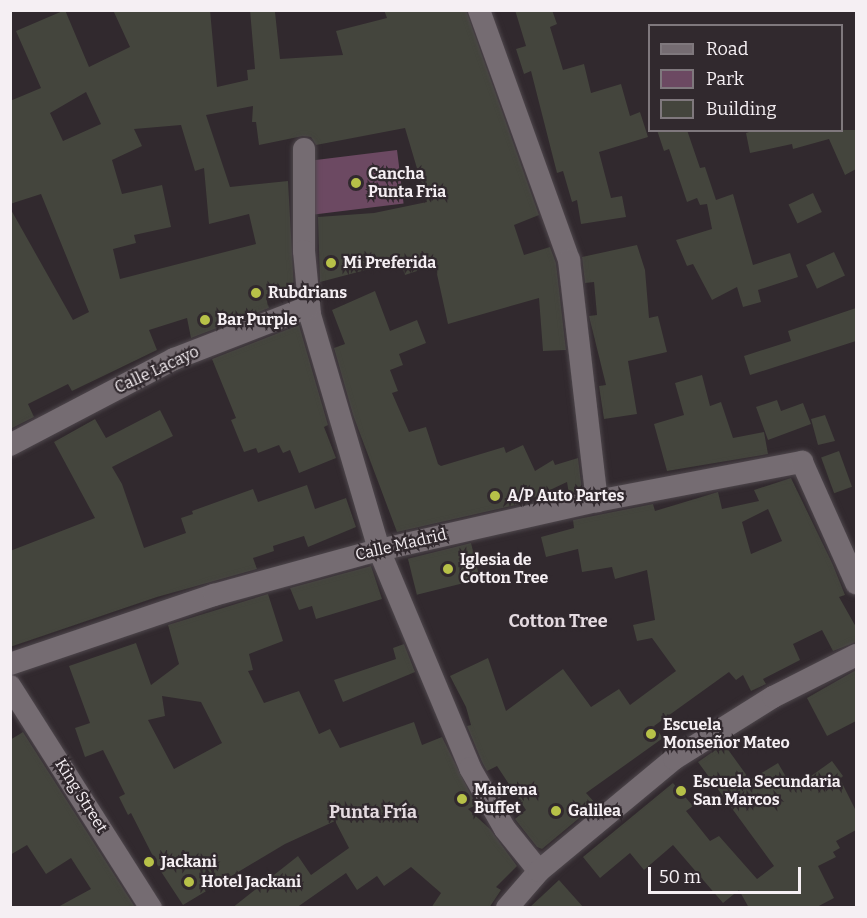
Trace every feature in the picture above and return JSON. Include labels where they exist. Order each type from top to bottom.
[{"type":"street","points":[[479,10],[569,260],[597,501]]},
{"type":"street","points":[[304,149],[308,307],[379,550],[470,768],[505,829],[539,871]]},
{"type":"street","name":"Calle Lacayo","points":[[10,445],[174,359],[308,307]]},
{"type":"street","name":"Calle Madrid","points":[[10,664],[214,595],[379,550],[597,501],[802,462],[856,583]]},
{"type":"street","points":[[507,908],[539,871],[674,759],[773,697],[856,655]]},
{"type":"street","name":"King Street","points":[[10,686],[152,908]]},
{"type":"green space","name":"Cancha Punta Fria","points":[[397,150],[404,204],[314,215],[308,161]]},
{"type":"building","points":[[65,10],[89,67],[130,47],[113,10],[210,10],[217,87],[248,80],[247,70],[255,69],[250,10],[275,12],[280,59],[343,55],[336,31],[387,18],[384,10],[466,10],[539,215],[514,225],[524,255],[550,247],[556,263],[566,350],[543,351],[539,298],[448,324],[435,265],[405,275],[400,261],[320,282],[318,217],[374,213],[427,202],[405,128],[316,145],[311,137],[303,136],[259,145],[256,122],[252,122],[253,106],[206,115],[230,187],[288,181],[294,289],[266,297],[269,308],[191,338],[187,318],[149,330],[157,350],[72,391],[68,384],[28,404],[34,417],[10,429],[10,208],[73,320],[89,312],[41,194],[10,204],[10,101],[41,88],[16,31]],"holes":[[[86,92],[101,124],[63,141],[50,113]],[[181,125],[195,171],[204,168],[209,224],[249,214],[256,244],[120,279],[113,249],[136,243],[134,235],[171,227],[162,185],[122,194],[112,160],[142,146],[134,129]]]},
{"type":"building","points":[[515,10],[552,10],[557,24],[550,27],[563,70],[584,64],[591,93],[621,84],[630,116],[640,112],[648,137],[599,152],[611,198],[622,196],[626,217],[581,224],[577,200],[572,202],[563,171],[557,173],[531,71],[524,74],[516,49],[526,46]]},
{"type":"building","points":[[856,130],[856,169],[845,175],[829,139],[793,149],[792,144],[750,153],[746,133]]},
{"type":"building","points":[[658,132],[688,132],[700,168],[705,167],[716,200],[733,194],[753,265],[790,253],[798,277],[758,290],[761,302],[743,307],[737,287],[712,300],[693,264],[687,266],[676,240],[712,229],[707,204],[700,205],[697,198],[687,202],[669,149],[664,151]]},
{"type":"building","points":[[813,193],[822,212],[797,223],[789,204]]},
{"type":"building","points":[[637,245],[645,270],[649,318],[658,316],[667,352],[628,361],[637,414],[604,419],[599,386],[606,385],[589,316],[597,315],[594,282],[585,283],[582,257]]},
{"type":"building","points":[[834,252],[845,276],[817,289],[806,265]]},
{"type":"building","points":[[375,291],[390,331],[417,320],[426,343],[399,354],[403,365],[390,370],[398,391],[392,393],[409,432],[426,427],[438,464],[441,466],[504,447],[506,453],[523,445],[535,471],[553,460],[555,465],[578,458],[582,490],[569,494],[567,482],[520,504],[397,532],[353,415],[334,348],[345,344],[332,310]]},
{"type":"building","points":[[856,308],[856,341],[750,375],[744,356],[791,341],[788,331]]},
{"type":"building","points":[[299,325],[328,425],[324,427],[336,458],[299,473],[290,450],[283,453],[279,445],[258,453],[256,448],[244,452],[231,420],[236,418],[212,359]]},
{"type":"building","points":[[702,375],[710,406],[721,402],[733,438],[764,432],[768,454],[667,471],[654,424],[684,415],[675,383]]},
{"type":"building","points":[[777,400],[781,411],[803,403],[811,424],[768,440],[756,407]]},
{"type":"building","points":[[160,410],[173,436],[112,467],[122,484],[144,548],[186,533],[181,518],[193,514],[192,511],[253,489],[258,502],[307,485],[315,509],[346,498],[356,527],[308,547],[304,536],[273,546],[274,551],[253,558],[257,569],[157,597],[10,647],[10,551],[95,518],[54,442],[95,419],[106,438]]},
{"type":"building","points":[[825,415],[835,441],[818,445],[811,419]]},
{"type":"building","points":[[839,451],[852,487],[834,493],[821,457]]},
{"type":"building","points":[[791,478],[845,595],[839,597],[856,627],[856,642],[833,651],[822,630],[793,644],[800,660],[763,679],[766,684],[751,691],[743,675],[736,680],[729,672],[654,726],[663,738],[586,793],[596,804],[542,849],[537,847],[515,819],[526,810],[497,766],[487,771],[482,762],[467,726],[471,725],[466,707],[450,676],[488,658],[506,711],[563,669],[591,707],[619,689],[630,705],[676,671],[652,638],[637,641],[633,625],[655,620],[647,570],[615,579],[612,567],[582,572],[578,549],[546,557],[541,537],[574,528],[573,520],[653,504],[655,511],[718,492],[722,509],[759,501],[754,490]],"holes":[[[768,509],[782,541],[751,554],[742,522]]]},
{"type":"building","points":[[471,543],[480,579],[417,595],[408,559]]},
{"type":"building","points":[[371,566],[382,599],[316,619],[312,606],[299,610],[290,588]]},
{"type":"building","points":[[268,594],[283,641],[249,654],[253,670],[248,671],[264,703],[299,691],[319,734],[330,729],[340,748],[414,722],[422,745],[442,737],[476,805],[468,809],[490,829],[517,866],[496,887],[501,890],[489,908],[431,908],[441,893],[411,867],[384,886],[377,876],[357,890],[346,873],[296,908],[232,908],[298,856],[311,875],[349,848],[335,821],[285,844],[183,905],[160,870],[131,813],[128,815],[119,797],[125,794],[103,750],[85,757],[75,728],[90,723],[69,666],[136,643],[151,685],[179,664],[168,625]],"holes":[[[162,696],[201,702],[222,743],[174,769],[148,720],[165,716]]]},
{"type":"building","points":[[404,644],[415,672],[343,702],[334,680],[396,659],[393,648]]},
{"type":"building","points":[[856,670],[856,721],[827,736],[807,698]]},
{"type":"building","points":[[23,732],[135,908],[56,908],[91,889],[71,858],[46,874],[27,845],[10,855],[10,740]]},
{"type":"building","points":[[724,744],[750,780],[778,763],[793,789],[832,761],[843,776],[840,779],[856,811],[856,830],[836,841],[840,848],[833,852],[836,857],[818,866],[834,898],[815,908],[749,908],[739,890],[723,903],[673,845],[644,870],[630,853],[600,878],[583,857],[673,783],[693,806],[686,811],[710,841],[719,836],[757,879],[774,866],[698,762]]},
{"type":"building","points":[[559,880],[584,908],[529,908]]},
{"type":"place","name":"Cancha Punta Fria","points":[[356,183]]},
{"type":"place","name":"Mi Preferida","points":[[331,263]]},
{"type":"place","name":"Rubdrians","points":[[256,293]]},
{"type":"place","name":"Bar Purple","points":[[205,320]]},
{"type":"place","name":"A/P Auto Partes","points":[[495,496]]},
{"type":"place","name":"Iglesia de Cotton Tree","points":[[448,569]]},
{"type":"place","name":"Escuela Monseñor Mateo","points":[[651,734]]},
{"type":"place","name":"Escuela Secundaria San Marcos","points":[[681,791]]},
{"type":"place","name":"Mairena Buffet","points":[[462,799]]},
{"type":"place","name":"Galilea","points":[[556,811]]},
{"type":"place","name":"Jackani","points":[[149,862]]},
{"type":"place","name":"Hotel Jackani","points":[[189,882]]},
{"type":"district","name":"Cotton Tree","points":[[558,621]]},
{"type":"district","name":"Punta Fría","points":[[373,812]]}]
